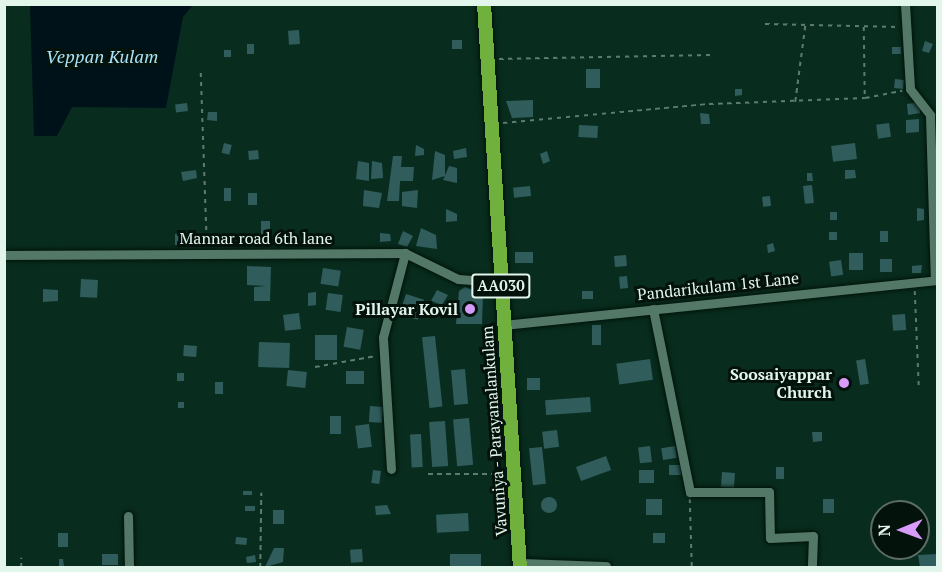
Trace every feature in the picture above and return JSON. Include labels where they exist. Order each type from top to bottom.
[{"type":"highway","name":"Vavuniya - Parayanalankulam","points":[[484,4],[520,565]]},
{"type":"street","points":[[905,4],[910,89],[930,115],[936,280]]},
{"type":"street","name":"Mannar road 6th lane","points":[[4,255],[207,252],[405,253],[458,279],[501,282]]},
{"type":"street","points":[[391,469],[383,337],[405,253]]},
{"type":"street","name":"Pandarikulam 1st Lane","points":[[503,325],[936,280]]},
{"type":"street","points":[[653,309],[690,492],[769,492],[770,538],[813,536],[812,567]]},
{"type":"street","points":[[128,516],[129,567]]},
{"type":"street","points":[[520,565],[606,566]]},
{"type":"path","points":[[765,24],[907,27]]},
{"type":"path","points":[[795,102],[805,25]]},
{"type":"path","points":[[864,26],[865,98]]},
{"type":"path","points":[[488,59],[711,55]]},
{"type":"path","points":[[201,73],[207,252]]},
{"type":"path","points":[[490,124],[709,104],[865,98],[910,89]]},
{"type":"path","points":[[915,282],[919,386]]},
{"type":"path","points":[[315,367],[384,354]]},
{"type":"path","points":[[428,474],[504,474],[505,485]]},
{"type":"path","points":[[690,492],[692,567]]},
{"type":"path","points":[[260,567],[261,493]]},
{"type":"path","points":[[21,558],[21,567]]},
{"type":"water","name":"Veppan Kulam","points":[[30,5],[193,5],[183,17],[166,108],[72,107],[57,136],[34,136]]},
{"type":"building","points":[[299,30],[300,44],[289,45],[288,31]]},
{"type":"building","points":[[452,40],[462,40],[462,49],[452,49]]},
{"type":"building","points":[[925,41],[933,44],[929,53],[922,51]]},
{"type":"building","points":[[247,44],[254,44],[254,54],[247,54]]},
{"type":"building","points":[[892,47],[901,47],[901,54],[892,54]]},
{"type":"building","points":[[224,50],[231,50],[231,57],[224,57]]},
{"type":"building","points":[[586,69],[600,69],[600,88],[586,88]]},
{"type":"building","points":[[895,79],[904,80],[903,89],[894,88]]},
{"type":"building","points":[[735,89],[742,89],[742,95],[735,96]]},
{"type":"building","points":[[533,100],[533,117],[512,118],[506,101]]},
{"type":"building","points":[[920,102],[920,113],[908,115],[907,104]]},
{"type":"building","points":[[187,103],[188,111],[176,112],[175,104]]},
{"type":"building","points":[[208,112],[217,112],[217,121],[207,120]]},
{"type":"building","points":[[700,113],[709,114],[710,124],[701,124]]},
{"type":"building","points":[[919,119],[919,132],[906,133],[906,120]]},
{"type":"building","points":[[889,123],[891,137],[878,139],[876,125]]},
{"type":"building","points":[[579,125],[598,126],[597,138],[578,137]]},
{"type":"building","points":[[224,143],[232,145],[229,155],[222,153]]},
{"type":"building","points":[[855,143],[857,159],[833,162],[831,146]]},
{"type":"building","points":[[416,145],[424,149],[424,155],[415,156]]},
{"type":"building","points":[[466,148],[467,157],[454,159],[453,151]]},
{"type":"building","points":[[258,150],[259,159],[249,160],[248,151]]},
{"type":"building","points":[[435,151],[445,155],[445,176],[432,180]]},
{"type":"building","points":[[547,151],[550,161],[543,164],[540,154]]},
{"type":"building","points":[[393,156],[402,156],[401,167],[414,167],[413,181],[400,181],[399,201],[387,201]]},
{"type":"building","points":[[358,161],[369,163],[369,181],[356,179]]},
{"type":"building","points":[[372,161],[382,163],[383,178],[371,179]]},
{"type":"building","points":[[449,166],[457,168],[457,183],[443,180]]},
{"type":"building","points":[[196,170],[197,178],[183,181],[181,172]]},
{"type":"building","points":[[845,170],[855,170],[856,178],[845,179]]},
{"type":"building","points":[[807,173],[812,173],[813,181],[807,181]]},
{"type":"building","points":[[812,185],[814,203],[805,204],[803,186]]},
{"type":"building","points":[[530,186],[531,196],[514,198],[513,188]]},
{"type":"building","points":[[224,188],[231,188],[231,201],[224,201]]},
{"type":"building","points":[[364,190],[382,193],[379,208],[363,206]]},
{"type":"building","points":[[418,190],[417,208],[402,206],[402,192]]},
{"type":"building","points":[[248,193],[257,193],[257,205],[248,205]]},
{"type":"building","points":[[770,196],[771,206],[763,207],[762,197]]},
{"type":"building","points":[[917,208],[924,209],[924,220],[917,221]]},
{"type":"building","points":[[446,209],[457,214],[457,221],[446,222]]},
{"type":"building","points":[[830,212],[837,212],[837,220],[830,220]]},
{"type":"building","points":[[261,221],[270,221],[270,236],[261,236]]},
{"type":"building","points":[[421,228],[436,235],[437,249],[416,246]]},
{"type":"building","points":[[403,231],[413,236],[407,247],[398,244]]},
{"type":"building","points":[[880,231],[888,231],[888,242],[880,242]]},
{"type":"building","points":[[829,232],[837,232],[837,240],[829,240]]},
{"type":"building","points":[[380,233],[390,234],[391,241],[380,242]]},
{"type":"building","points":[[175,234],[181,234],[181,245],[175,245]]},
{"type":"building","points":[[773,243],[775,251],[768,253],[767,245]]},
{"type":"building","points":[[515,252],[533,252],[533,263],[515,263]]},
{"type":"building","points":[[849,253],[863,253],[863,270],[849,270]]},
{"type":"building","points":[[626,255],[627,266],[615,267],[614,256]]},
{"type":"building","points":[[880,259],[892,259],[892,272],[880,272]]},
{"type":"building","points":[[841,260],[843,275],[831,277],[829,262]]},
{"type":"building","points":[[922,265],[921,273],[912,273],[912,266]]},
{"type":"building","points":[[247,266],[271,267],[270,301],[254,301],[254,287],[266,286],[247,285]]},
{"type":"building","points":[[323,268],[341,271],[338,287],[320,284]]},
{"type":"building","points":[[627,276],[628,288],[620,289],[619,277]]},
{"type":"building","points":[[81,279],[98,280],[97,298],[80,297]]},
{"type":"building","name":"Pillayar Kovil","points":[[465,287],[483,294],[482,324],[456,324],[459,291]]},
{"type":"building","points":[[43,289],[58,290],[58,301],[43,302]]},
{"type":"building","points":[[437,290],[448,295],[442,305],[431,301]]},
{"type":"building","points":[[582,291],[593,291],[593,299],[582,299]]},
{"type":"building","points":[[316,292],[316,305],[308,306],[308,293]]},
{"type":"building","points":[[328,293],[343,295],[340,312],[326,310]]},
{"type":"building","points":[[406,294],[424,300],[418,320],[400,314]]},
{"type":"building","points":[[299,313],[301,329],[285,331],[283,315]]},
{"type":"building","points":[[905,314],[906,330],[893,331],[892,315]]},
{"type":"building","points":[[592,325],[601,325],[601,345],[592,345]]},
{"type":"building","points":[[347,327],[364,330],[360,350],[344,347]]},
{"type":"building","points":[[315,335],[337,335],[337,360],[315,360]]},
{"type":"building","points":[[435,336],[442,407],[429,408],[422,337]]},
{"type":"building","points":[[259,342],[290,343],[289,368],[258,367]]},
{"type":"building","points":[[184,345],[197,346],[196,357],[183,356]]},
{"type":"building","points":[[650,359],[653,380],[619,385],[616,364]]},
{"type":"building","points":[[865,359],[869,384],[860,385],[856,360]]},
{"type":"building","points":[[465,369],[468,404],[454,405],[451,370]]},
{"type":"building","points":[[288,370],[307,372],[305,388],[286,386]]},
{"type":"building","points":[[346,371],[364,371],[364,384],[346,384]]},
{"type":"building","points":[[177,373],[184,373],[184,381],[177,381]]},
{"type":"building","points":[[527,378],[540,378],[540,390],[527,390]]},
{"type":"building","points":[[215,382],[223,382],[223,394],[215,394]]},
{"type":"building","points":[[590,397],[591,412],[546,415],[545,400]]},
{"type":"building","points":[[178,402],[184,402],[184,408],[178,408]]},
{"type":"building","points":[[370,406],[383,407],[382,423],[369,422]]},
{"type":"building","points":[[330,416],[341,416],[341,434],[330,434]]},
{"type":"building","points":[[469,418],[473,465],[457,466],[453,419]]},
{"type":"building","points":[[445,421],[448,466],[432,467],[429,422]]},
{"type":"building","points":[[369,424],[372,447],[358,449],[355,426]]},
{"type":"building","points":[[557,430],[559,447],[544,449],[542,432]]},
{"type":"building","points":[[812,432],[822,432],[822,441],[813,442]]},
{"type":"building","points":[[421,434],[423,467],[412,468],[410,435]]},
{"type":"building","points":[[650,446],[652,462],[640,463],[638,447]]},
{"type":"building","points":[[675,446],[677,458],[663,460],[661,448]]},
{"type":"building","points":[[542,447],[546,484],[533,485],[529,448]]},
{"type":"building","points":[[606,456],[611,470],[581,481],[576,467]]},
{"type":"building","points":[[669,465],[681,465],[681,475],[669,475]]},
{"type":"building","points":[[776,467],[784,467],[784,479],[776,479]]},
{"type":"building","points":[[373,470],[381,471],[379,484],[371,483]]},
{"type":"building","points":[[639,470],[654,470],[654,483],[639,483]]},
{"type":"building","points":[[722,472],[735,473],[734,488],[721,487]]},
{"type":"building","points":[[243,491],[252,491],[252,495],[243,495]]},
{"type":"building","points":[[546,497],[552,497],[557,505],[555,511],[546,513],[541,508],[541,502]]},
{"type":"building","points":[[646,499],[662,499],[662,515],[646,515]]},
{"type":"building","points":[[823,499],[834,499],[834,513],[823,513]]},
{"type":"building","points":[[387,505],[391,514],[376,515],[375,506]]},
{"type":"building","points":[[245,506],[255,506],[255,511],[245,511]]},
{"type":"building","points":[[273,510],[284,510],[284,524],[273,524]]},
{"type":"building","points":[[468,513],[469,531],[437,533],[436,515]]},
{"type":"building","points":[[58,533],[68,533],[68,547],[58,547]]},
{"type":"building","points":[[653,533],[665,533],[665,543],[653,543]]},
{"type":"building","points":[[236,537],[247,538],[246,545],[235,544]]},
{"type":"building","points":[[274,548],[284,548],[283,562],[265,567]]},
{"type":"building","points":[[362,549],[363,562],[351,563],[350,550]]},
{"type":"building","points":[[102,554],[118,554],[118,565],[102,565]]},
{"type":"building","points":[[450,554],[481,554],[481,567],[450,567]]},
{"type":"building","points":[[930,554],[938,554],[938,567],[920,567],[919,560],[930,560]]},
{"type":"building","points":[[255,555],[256,562],[247,563],[246,557]]},
{"type":"building","points":[[59,559],[63,559],[64,567],[59,567]]},
{"type":"place","name":"Pillayar Kovil","points":[[470,309]]},
{"type":"place","name":"Soosaiyappar Church","points":[[844,383]]}]
